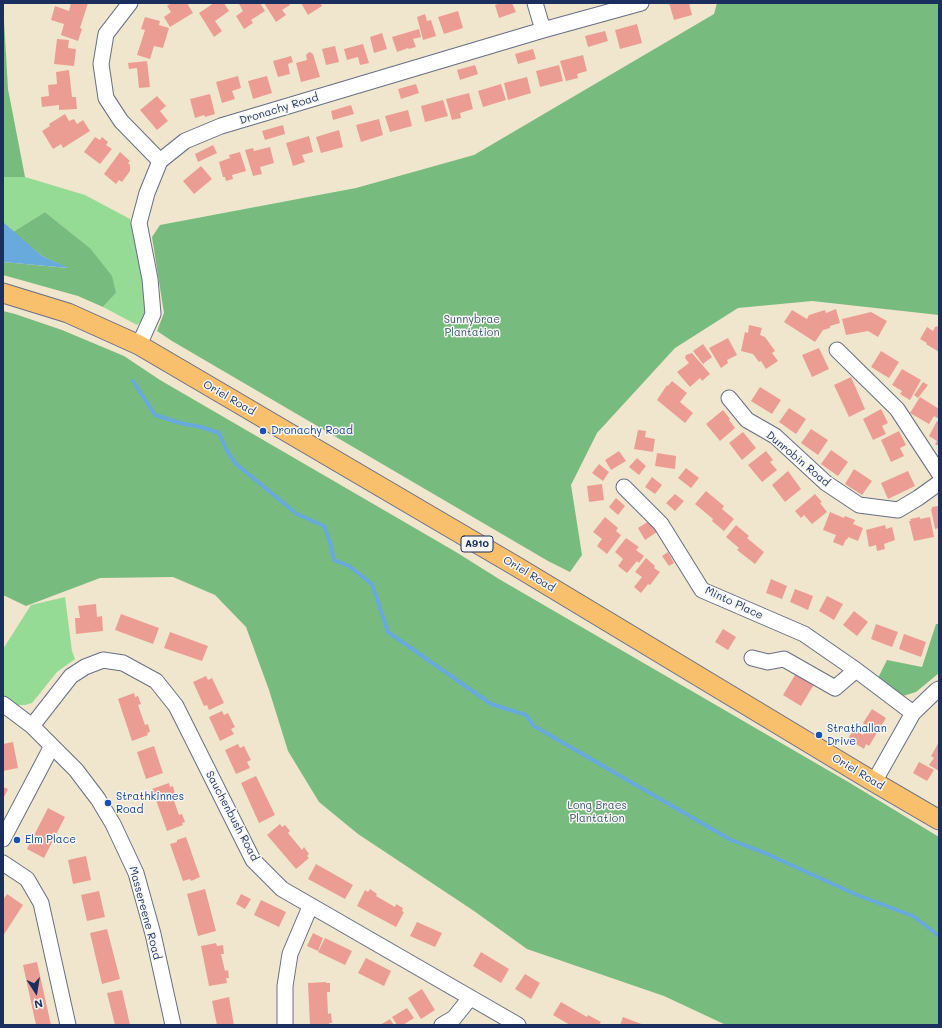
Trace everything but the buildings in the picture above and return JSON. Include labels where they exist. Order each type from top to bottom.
[{"type":"main road","name":"Oriel Road","points":[[3,293],[68,312],[139,346],[523,571],[939,820]]},
{"type":"street","points":[[130,3],[106,34],[101,64],[106,98],[121,121],[160,161],[148,193],[145,224],[153,314],[139,346]]},
{"type":"street","points":[[535,3],[543,30]]},
{"type":"street","name":"Dronachy Road","points":[[160,161],[185,141],[221,126],[543,30],[641,3]]},
{"type":"street","points":[[837,350],[897,409],[939,473]]},
{"type":"street","name":"Dunrobin Road","points":[[728,398],[746,420],[775,436],[826,484],[859,505],[898,510],[918,498],[939,482]]},
{"type":"street","name":"Minto Place","points":[[624,487],[661,524],[702,590],[804,634],[856,670],[913,713]]},
{"type":"street","points":[[752,658],[768,662],[784,659],[835,688],[856,670]]},
{"type":"street","name":"Sauchenbush Road","points":[[32,726],[71,676],[85,667],[103,660],[123,663],[156,681],[176,706],[253,860],[282,889],[310,907],[518,1025]]},
{"type":"street","points":[[874,782],[913,713],[939,689]]},
{"type":"street","name":"Massereene Road","points":[[3,704],[32,726],[76,770],[113,824],[136,872],[173,1025]]},
{"type":"street","points":[[3,839],[52,746]]},
{"type":"street","points":[[3,863],[27,879],[41,903],[68,1025]]},
{"type":"street","points":[[285,1025],[285,986],[290,954],[310,907]]},
{"type":"street","points":[[442,1025],[454,1018],[470,998]]},
{"type":"green space","points":[[3,3],[8,89],[25,177],[3,177]]},
{"type":"green space","name":"Sunnybrae Plantation","points":[[717,3],[939,3],[939,315],[812,301],[738,308],[675,348],[597,433],[571,485],[582,555],[570,572],[548,561],[157,331],[164,313],[152,237],[160,225],[356,188],[474,155],[714,14]]},
{"type":"green space","points":[[3,177],[25,177],[85,195],[130,219],[149,314],[137,325],[103,307],[116,293],[90,248],[45,212],[13,232],[3,222]]},
{"type":"green space","points":[[45,212],[90,248],[112,276],[116,293],[103,307],[78,296],[3,275],[3,262],[68,268],[42,256],[13,232]]},
{"type":"green space","name":"Long Braes Plantation","points":[[3,311],[62,330],[124,356],[160,380],[850,783],[939,837],[939,1025],[726,1025],[664,996],[527,949],[474,911],[358,834],[319,802],[288,751],[269,690],[246,627],[215,595],[173,577],[100,578],[26,606],[3,595]]},
{"type":"green space","points":[[65,597],[72,651],[75,659],[57,672],[32,703],[17,705],[3,695],[3,649],[31,605]]},
{"type":"green space","points":[[936,624],[939,624],[939,673],[916,692],[903,696],[878,678],[887,660],[922,667]]},
{"type":"water","points":[[3,222],[42,256],[69,268],[3,262]]},
{"type":"waterway","points":[[133,381],[155,415],[219,433],[227,451],[236,464],[297,514],[324,526],[330,542],[334,560],[349,566],[372,584],[388,632],[491,704],[526,715],[534,726],[731,840],[765,853],[857,895],[913,916],[939,936]]},
{"type":"place","name":"Dronachy Road","points":[[263,431]]},
{"type":"place","name":"Strathallan Drive","points":[[819,735]]},
{"type":"place","name":"Strathkinnes Road","points":[[108,803]]},
{"type":"place","name":"Elm Place","points":[[17,840]]}]
